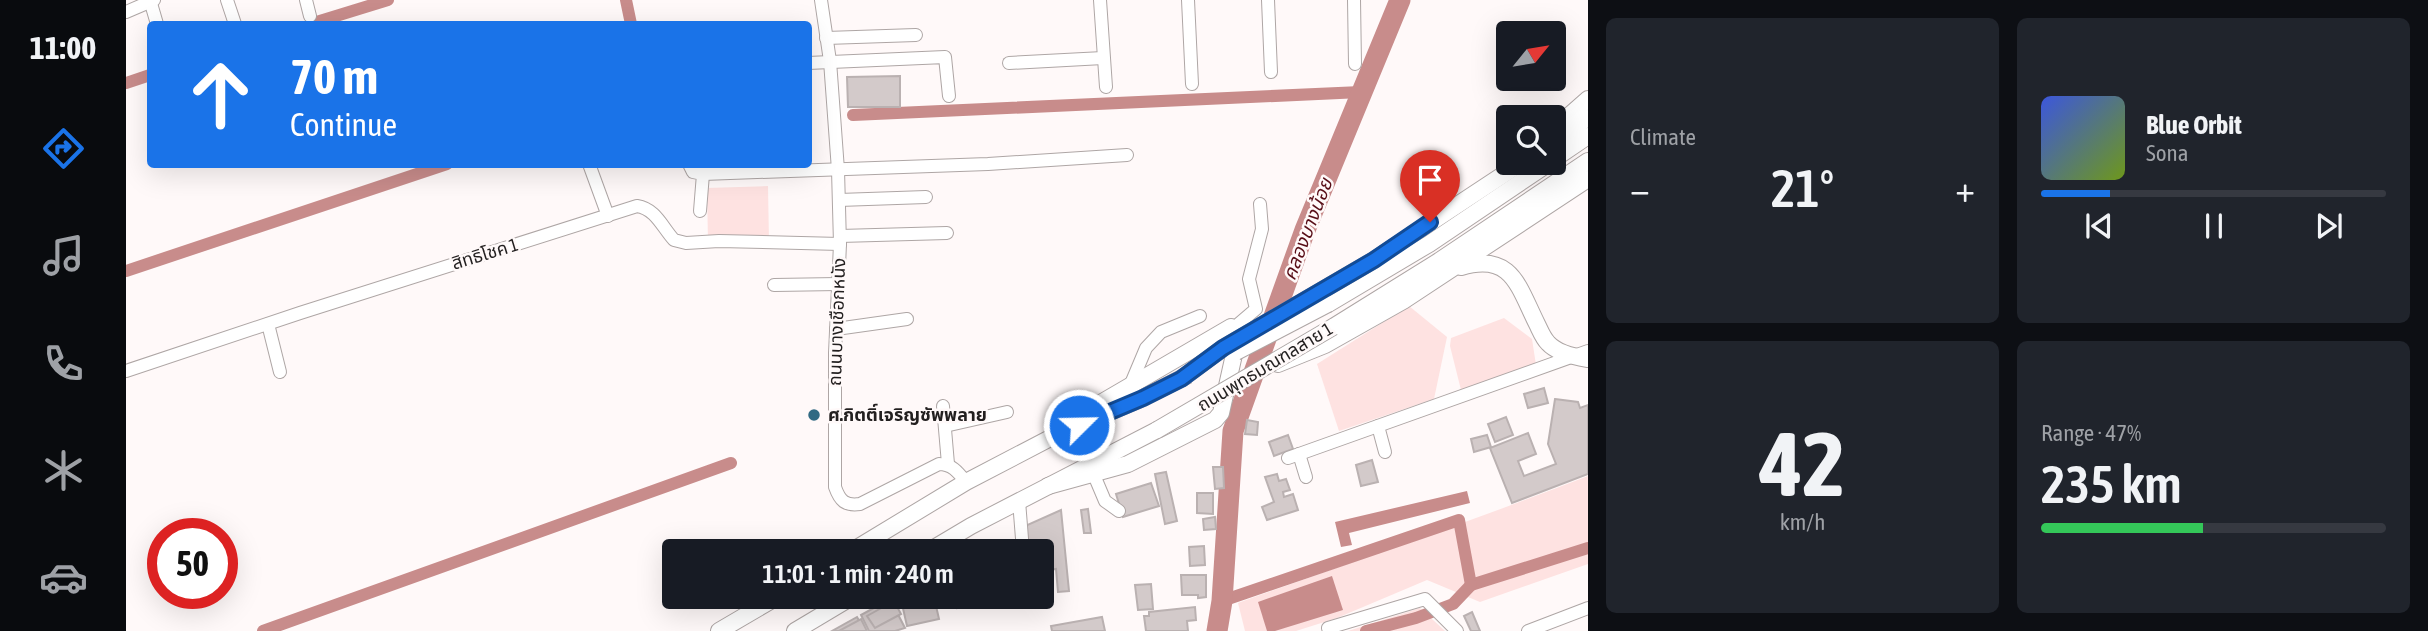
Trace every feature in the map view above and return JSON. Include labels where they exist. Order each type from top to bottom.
[{"type":"main road","points":[[1566,118],[1588,99]]},
{"type":"main road","points":[[1566,133],[1588,118]]},
{"type":"main road","points":[[1566,151],[1588,136]]},
{"type":"main road","name":"ถนนพุทธมณฑลสาย 1","points":[[950,539],[1048,485],[1157,430],[1333,327],[1445,266],[1588,162]]},
{"type":"main road","points":[[1472,195],[1497,175]]},
{"type":"main road","points":[[1181,379],[1223,348],[1374,260],[1503,175]]},
{"type":"main road","name":"ถนนพุทธมณฑลสาย 1","points":[[872,539],[966,482],[1058,434],[1143,398],[1328,304],[1429,244],[1531,175]]},
{"type":"main road","points":[[1264,369],[1325,345],[1403,302],[1445,266],[1588,179]]},
{"type":"main road","points":[[1445,266],[1480,262],[1503,267],[1516,282],[1547,343],[1583,356]]},
{"type":"main road","points":[[1048,485],[1128,464],[1218,417],[1222,413],[1240,335],[1235,327],[1231,327],[1099,404],[1058,434]]},
{"type":"main road","points":[[719,631],[757,609]]},
{"type":"main road","points":[[795,631],[832,609]]},
{"type":"street","points":[[228,0],[234,21]]},
{"type":"street","points":[[306,0],[310,16]]},
{"type":"street","name":"ถนนบางเชือกหนัง","points":[[821,0],[830,61],[839,200],[835,487],[839,498],[851,505],[860,504],[930,467],[947,464]]},
{"type":"street","points":[[1100,0],[1106,87]]},
{"type":"street","points":[[1188,0],[1192,84]]},
{"type":"street","points":[[1268,0],[1271,72]]},
{"type":"street","points":[[1354,0],[1356,64]]},
{"type":"street","points":[[126,12],[151,1],[156,21]]},
{"type":"street","points":[[826,38],[916,35]]},
{"type":"street","points":[[812,63],[945,57],[949,96]]},
{"type":"street","points":[[1009,63],[1103,58]]},
{"type":"street","points":[[691,168],[693,172],[703,174],[838,170],[1127,155]]},
{"type":"street","points":[[591,168],[608,216]]},
{"type":"street","points":[[701,211],[703,174]]},
{"type":"street","points":[[839,200],[926,197]]},
{"type":"street","points":[[1235,327],[1256,309],[1249,279],[1262,229],[1260,204]]},
{"type":"street","name":"สิทธิโชค 1","points":[[126,371],[637,206],[646,207],[654,214],[674,240],[686,243],[840,240]]},
{"type":"street","points":[[840,240],[947,233]]},
{"type":"street","points":[[774,285],[838,284]]},
{"type":"street","points":[[1130,386],[1146,348],[1161,331],[1200,316]]},
{"type":"street","points":[[836,329],[907,319]]},
{"type":"street","points":[[268,324],[280,372]]},
{"type":"street","points":[[1306,477],[1293,456],[1583,356]]},
{"type":"street","points":[[943,406],[947,464],[966,482]]},
{"type":"street","points":[[945,426],[1007,412]]},
{"type":"street","points":[[1378,426],[1385,452]]},
{"type":"street","points":[[1094,475],[1105,501],[1119,511]]},
{"type":"street","points":[[1018,501],[1022,539]]},
{"type":"street","points":[[1326,630],[1425,599],[1456,630]]},
{"type":"street","points":[[1528,631],[1588,608]]},
{"type":"shaded area","points":[[768,186],[769,242],[708,244],[707,188]]},
{"type":"shaded area","points":[[1409,306],[1447,337],[1434,399],[1339,431],[1317,364]]},
{"type":"shaded area","points":[[1504,318],[1532,339],[1536,365],[1461,390],[1450,346],[1451,338]]},
{"type":"shaded area","points":[[1588,476],[1588,564],[1480,602],[1427,580],[1337,618],[1296,631],[1245,631],[1238,603]]},
{"type":"shaded area","points":[[1467,491],[1470,503],[1349,533],[1352,545],[1341,547],[1335,522]]},
{"type":"shaded area","points":[[1332,576],[1343,610],[1275,631],[1267,631],[1258,602]]},
{"type":"shaded area","points":[[1420,608],[1445,631],[1348,631]]},
{"type":"building","points":[[900,76],[900,107],[848,107],[847,77]]},
{"type":"building","points":[[1544,388],[1548,403],[1528,408],[1524,394]]},
{"type":"building","points":[[1555,399],[1578,402],[1580,408],[1588,405],[1588,474],[1512,503],[1490,448],[1528,433],[1536,454],[1518,461],[1524,476],[1556,464],[1548,444]]},
{"type":"building","points":[[1506,417],[1513,435],[1495,442],[1488,424]]},
{"type":"building","points":[[1247,420],[1258,422],[1257,435],[1245,434]]},
{"type":"building","points":[[1288,435],[1293,449],[1274,456],[1269,442]]},
{"type":"building","points":[[1487,435],[1491,447],[1474,452],[1471,439]]},
{"type":"building","points":[[1372,460],[1378,482],[1361,486],[1356,465]]},
{"type":"building","points":[[1213,467],[1223,467],[1224,488],[1215,489]]},
{"type":"building","points":[[1166,472],[1177,521],[1165,524],[1155,474]]},
{"type":"building","points":[[1277,474],[1279,481],[1286,479],[1290,490],[1283,492],[1284,497],[1293,494],[1298,510],[1267,520],[1262,507],[1274,502],[1265,477]]},
{"type":"building","points":[[1151,483],[1159,506],[1123,517],[1116,494]]},
{"type":"building","points":[[1197,493],[1213,493],[1213,514],[1197,513]]},
{"type":"building","points":[[1088,509],[1091,533],[1084,533],[1081,510]]},
{"type":"building","points":[[1061,510],[1069,591],[1058,592],[1054,569],[1054,539],[1027,539],[1025,526]]},
{"type":"building","points":[[1215,517],[1216,529],[1204,530],[1203,519]]},
{"type":"building","points":[[1204,546],[1205,565],[1190,566],[1189,547]]},
{"type":"building","points":[[1181,575],[1206,575],[1206,597],[1182,595]]},
{"type":"building","points":[[1151,584],[1153,609],[1138,610],[1135,585]]},
{"type":"building","points":[[1195,607],[1196,620],[1187,621],[1188,631],[1146,631],[1144,616],[1149,616],[1149,612]]},
{"type":"building","points":[[872,609],[895,609],[905,628],[895,631],[869,631],[861,615]]},
{"type":"building","points":[[880,609],[898,609],[901,614],[875,628],[867,616]]},
{"type":"building","points":[[903,609],[937,609],[939,619],[907,626]]},
{"type":"building","points":[[1472,612],[1480,631],[1471,631],[1464,616]]},
{"type":"building","points":[[857,617],[865,631],[832,631]]},
{"type":"building","points":[[1102,617],[1105,631],[1052,631],[1051,626]]},
{"type":"building","points":[[861,619],[867,631],[839,631]]},
{"type":"waterway","points":[[320,21],[388,0]]},
{"type":"waterway","points":[[626,0],[630,21]]},
{"type":"waterway","name":"คลองบางน้อย","points":[[1217,631],[1222,601],[1233,431],[1305,230],[1400,0]]},
{"type":"waterway","points":[[126,83],[147,76]]},
{"type":"waterway","points":[[853,115],[1361,92]]},
{"type":"waterway","points":[[126,271],[435,168]]},
{"type":"waterway","points":[[263,631],[731,463]]},
{"type":"waterway","points":[[1222,601],[1459,520],[1471,585],[1588,548]]},
{"type":"waterway","points":[[1366,631],[1416,618],[1453,604],[1471,585]]},
{"type":"place","name":"ศ.กิตติ์เจริญซัพพลาย","points":[[814,415]]},
{"type":"route","points":[[1079,425],[1181,379],[1223,348],[1374,260],[1430,222]]}]
